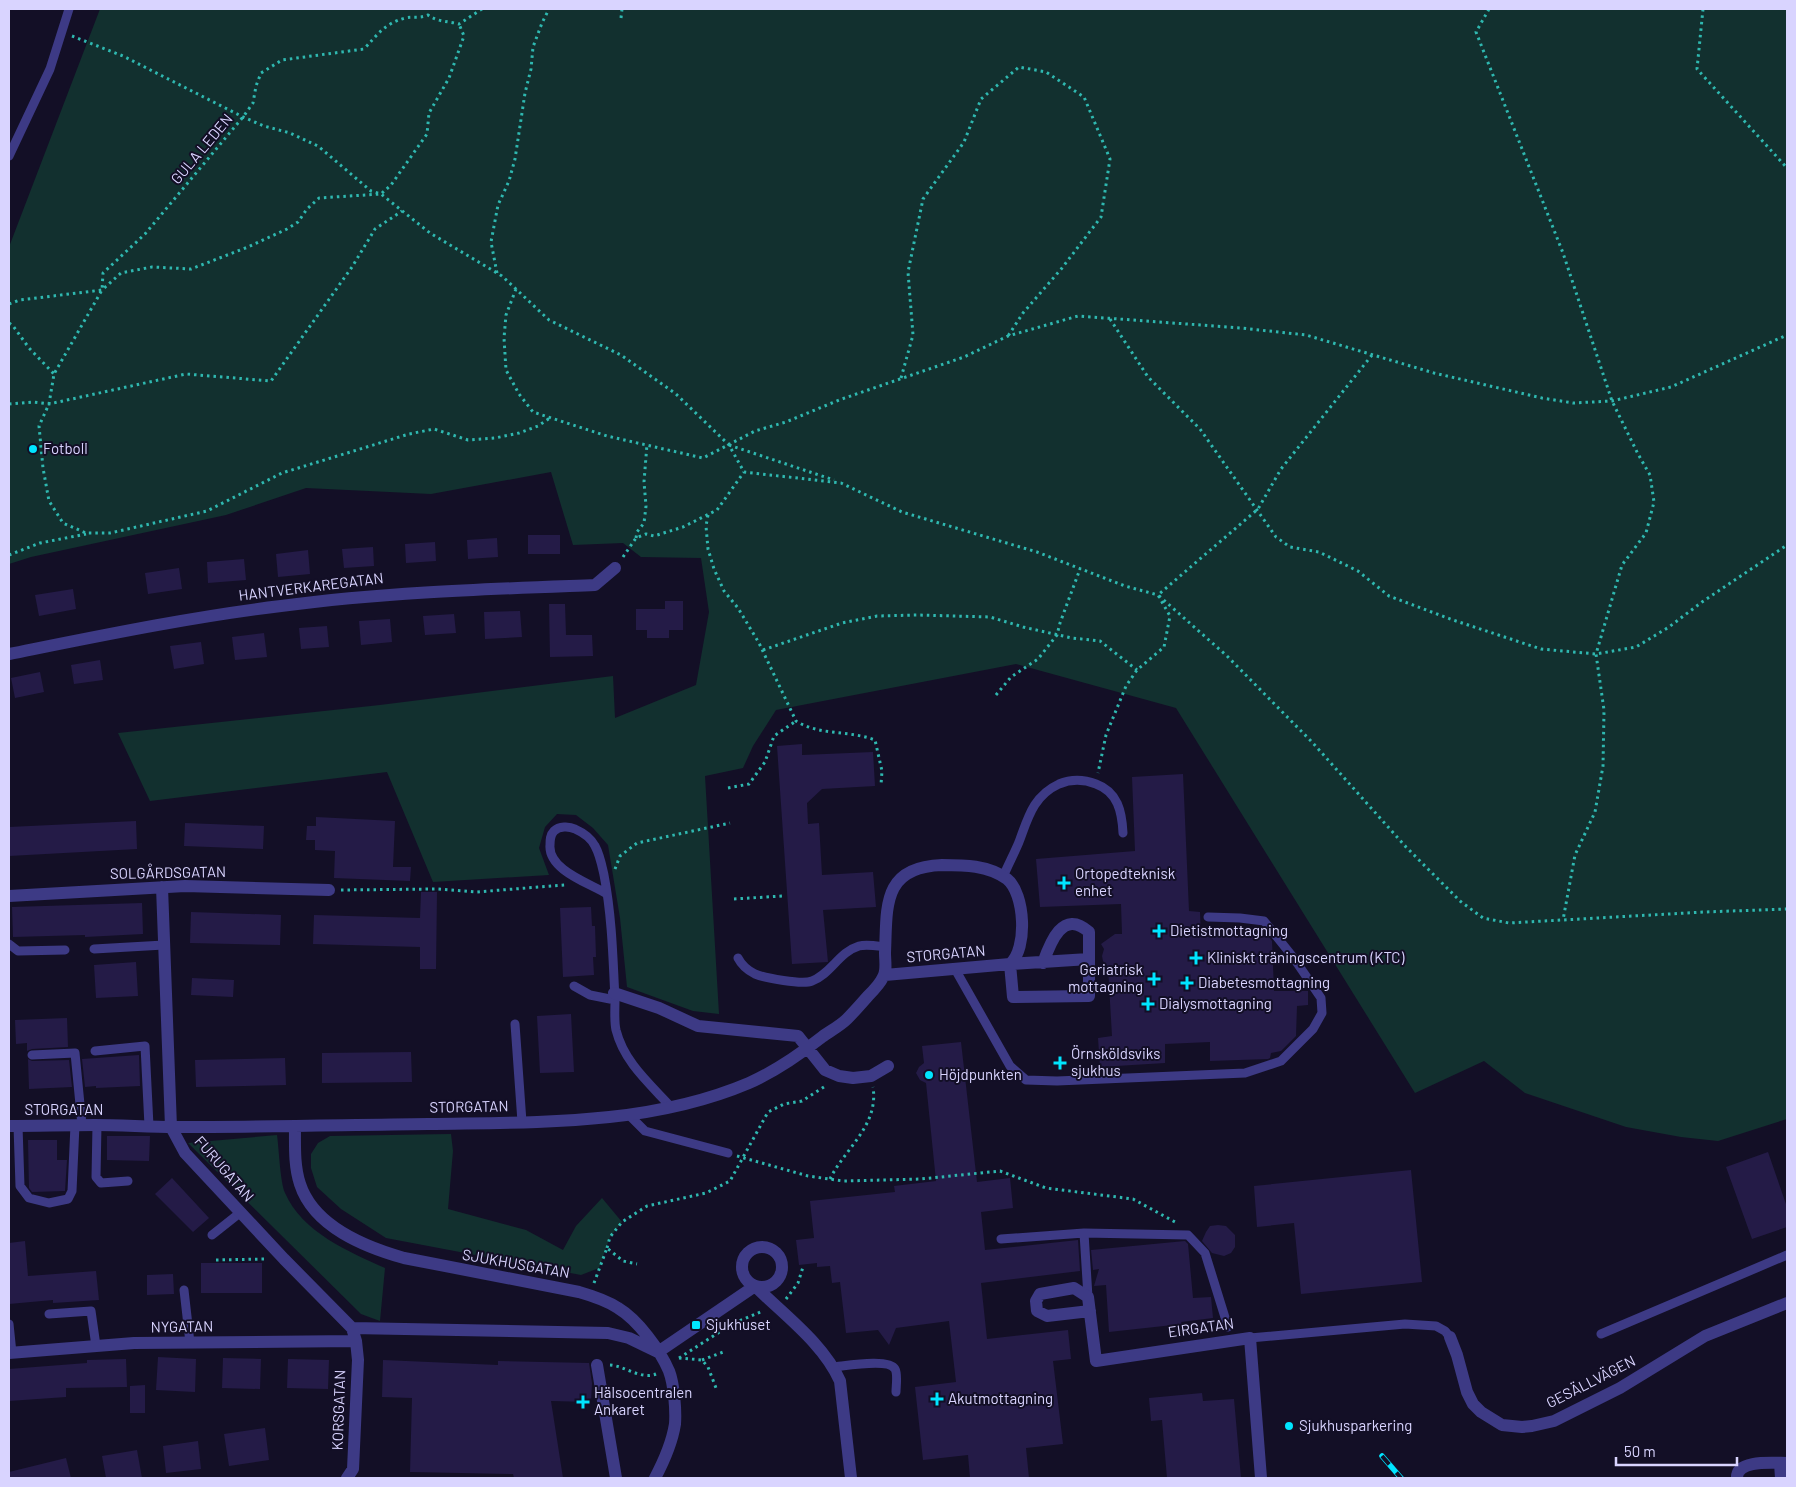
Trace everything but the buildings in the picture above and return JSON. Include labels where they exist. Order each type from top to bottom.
[{"type":"street","name":"HANTVERKAREGATAN","points":[[9,654],[156,626],[281,606],[392,594],[595,585],[614,568]]},
{"type":"street","name":"STORGATAN","points":[[14,1126],[295,1126],[582,1120],[697,1102],[773,1071],[809,1048],[846,1020],[885,975],[888,900],[894,884],[909,872],[931,866],[956,865],[978,867],[1003,877]]},
{"type":"street","points":[[1003,877],[1014,888],[1019,899],[1021,946],[1015,960],[1010,964],[1014,997],[1089,996],[1088,932],[1083,927],[1072,924],[1066,925],[1056,933],[1043,962]]},
{"type":"street","name":"SOLGÅRDSGATAN","points":[[9,896],[185,886],[329,890]]},
{"type":"street","name":"FURUGATAN","points":[[162,887],[171,1127],[186,1153],[354,1334]]},
{"type":"street","name":"STORGATAN","points":[[885,975],[1089,959]]},
{"type":"street","points":[[614,997],[659,1008],[698,1026],[798,1036],[826,1070],[839,1076],[853,1078],[871,1076],[888,1066]]},
{"type":"street","name":"SJUKHUSGATAN","points":[[295,1126],[297,1174],[305,1196],[313,1209],[334,1227],[353,1238],[378,1250],[404,1258],[590,1295],[620,1308],[629,1316],[649,1338],[670,1372],[675,1403],[675,1424],[668,1451],[655,1478]]},
{"type":"street","points":[[658,1352],[755,1286],[796,1325],[833,1367],[840,1381],[852,1478]]},
{"type":"street","points":[[1088,1296],[1074,1288],[1040,1294],[1036,1301],[1037,1311],[1047,1316],[1090,1312]]},
{"type":"street","name":"EIRGATAN","points":[[1088,1296],[1096,1361],[1250,1338],[1261,1478]]},
{"type":"street","name":"GESÄLLVÄGEN","points":[[1450,1337],[1457,1354],[1467,1392],[1473,1404],[1481,1412],[1502,1425],[1532,1426],[1554,1421],[1620,1388],[1705,1336],[1787,1303]]},
{"type":"street","name":"NYGATAN","points":[[10,1353],[134,1343],[190,1343],[354,1334],[608,1333],[629,1338],[658,1352]]},
{"type":"street","name":"KORSGATAN","points":[[347,1478],[353,1469],[358,1360],[354,1334]]},
{"type":"street","points":[[598,1365],[616,1478]]},
{"type":"street","points":[[1737,1478],[1736,1474],[1746,1465],[1784,1463],[1781,1478]]},
{"type":"lane","points":[[9,156],[50,69],[69,9]]},
{"type":"lane","points":[[1003,877],[1033,808],[1048,789],[1065,781],[1091,782],[1105,787],[1114,796],[1119,806],[1123,834]]},
{"type":"lane","points":[[607,894],[589,883],[573,877],[557,865],[549,851],[550,838],[554,831],[563,827],[572,828],[589,837],[596,847],[602,865],[607,894],[616,1028],[625,1055],[671,1107]]},
{"type":"lane","points":[[954,969],[1010,1066],[1026,1080],[1076,1080],[1245,1073],[1281,1061],[1313,1028],[1322,1013],[1321,998],[1293,957],[1264,922],[1240,918],[1208,917]]},
{"type":"lane","points":[[9,944],[18,951],[65,950]]},
{"type":"lane","points":[[94,949],[164,945]]},
{"type":"lane","points":[[738,958],[743,966],[753,973],[764,977],[810,982],[825,974],[845,954],[857,947],[868,945],[886,947]]},
{"type":"lane","points":[[574,986],[590,995],[614,997]]},
{"type":"lane","points":[[516,1024],[522,1122]]},
{"type":"lane","points":[[95,1050],[145,1046],[148,1126]]},
{"type":"lane","points":[[14,1126],[20,1186],[29,1198],[49,1203],[68,1199],[72,1191],[79,1125],[74,1053],[32,1055]]},
{"type":"lane","points":[[628,1114],[645,1131],[728,1153]]},
{"type":"lane","points":[[97,1125],[96,1177],[101,1183],[128,1181]]},
{"type":"lane","points":[[212,1235],[241,1212]]},
{"type":"lane","points":[[1084,1233],[1088,1296]]},
{"type":"lane","points":[[1000,1239],[1084,1233],[1188,1235],[1205,1253],[1228,1327]]},
{"type":"lane","points":[[1601,1334],[1787,1255]]},
{"type":"lane","points":[[184,1290],[190,1343]]},
{"type":"lane","points":[[49,1314],[90,1311],[96,1346]]},
{"type":"lane","points":[[9,1324],[10,1353]]},
{"type":"lane","points":[[1250,1338],[1405,1324],[1436,1326],[1445,1331],[1450,1337]]},
{"type":"lane","points":[[833,1367],[891,1364],[896,1370],[896,1392]]},
{"type":"path","points":[[9,304],[20,300],[102,290],[122,273],[152,267],[191,269],[248,247],[292,226],[320,198],[381,194],[391,185],[427,134],[428,113],[448,78],[464,36],[459,24],[482,9]]},
{"type":"path","points":[[497,274],[491,242],[498,205],[509,181],[515,159],[525,93],[531,69],[533,47],[549,9]]},
{"type":"path","points":[[621,18],[622,9]]},
{"type":"path","points":[[1489,9],[1476,32],[1562,252],[1612,401],[1650,475],[1654,502],[1646,533],[1622,566],[1596,654],[1604,710],[1603,766],[1595,812],[1575,855],[1563,920]]},
{"type":"path","points":[[1703,9],[1697,69],[1787,168]]},
{"type":"path","name":"GULA LEDEN","points":[[86,533],[64,523],[49,501],[43,468],[39,426],[49,404],[54,374],[102,290],[103,272],[144,234],[243,117],[254,103],[256,86],[261,73],[282,60],[364,50],[387,24],[407,17],[420,19],[428,15],[435,20],[459,24]]},
{"type":"path","points":[[62,32],[123,56],[243,117],[264,126],[290,133],[318,146],[371,191],[381,194],[430,233],[497,274],[549,320],[621,355],[676,394],[729,445],[744,472]]},
{"type":"path","points":[[901,379],[913,335],[908,272],[923,199],[964,142],[981,99],[1019,67],[1046,72],[1084,97],[1110,159],[1102,217],[1062,268],[1023,313],[1008,336]]},
{"type":"path","points":[[9,404],[33,402],[49,404],[186,374],[271,381],[352,267],[375,229],[402,211]]},
{"type":"path","points":[[516,289],[506,315],[504,338],[506,370],[519,394],[533,412],[607,436],[703,458],[755,431],[786,422],[839,400],[964,357],[1008,336],[1078,316],[1241,328],[1306,336],[1434,373],[1542,398],[1573,403],[1612,401],[1670,387],[1787,335]]},
{"type":"path","points":[[1109,318],[1148,377],[1200,429],[1276,537],[1290,547],[1319,552],[1358,571],[1390,596],[1453,620],[1542,649],[1596,654],[1636,647],[1669,627],[1702,602],[1787,545]]},
{"type":"path","points":[[9,322],[29,348],[54,374]]},
{"type":"path","points":[[1158,594],[1258,509],[1281,469],[1372,355]]},
{"type":"path","points":[[9,555],[40,544],[86,533],[110,533],[207,510],[282,473],[409,434],[434,429],[468,440],[495,438],[519,433],[538,426],[550,418]]},
{"type":"path","points":[[614,568],[636,538],[637,532],[644,522],[646,506],[644,482],[647,444]]},
{"type":"path","points":[[729,445],[842,483],[902,512],[1037,552],[1125,586],[1158,594],[1228,656],[1312,742],[1406,848],[1460,901],[1483,918],[1509,923],[1787,909]]},
{"type":"path","points":[[744,472],[842,483]]},
{"type":"path","points":[[636,538],[646,534],[654,536],[683,527],[717,510],[744,472]]},
{"type":"path","points":[[708,515],[706,526],[708,549],[714,569],[724,591],[738,608],[763,650],[796,721],[806,728],[838,734],[862,735],[875,740],[882,771],[880,785]]},
{"type":"path","points":[[996,695],[1011,677],[1038,659],[1057,635],[1080,569]]},
{"type":"path","points":[[1105,787],[1098,774],[1106,735],[1126,686],[1137,670],[1164,647],[1170,616],[1158,594]]},
{"type":"path","points":[[763,650],[842,623],[877,616],[918,614],[990,617],[1057,635],[1100,641],[1137,670]]},
{"type":"path","points":[[728,788],[749,784],[765,762],[774,736],[796,721]]},
{"type":"path","points":[[615,871],[620,856],[637,843],[730,823]]},
{"type":"path","points":[[329,890],[408,889],[483,892],[569,885],[573,877]]},
{"type":"path","points":[[734,899],[782,896]]},
{"type":"path","points":[[830,1179],[869,1121],[874,1096],[871,1076]]},
{"type":"path","points":[[728,1153],[808,1176],[843,1181],[922,1179],[1000,1171],[1046,1188],[1133,1199],[1178,1223],[1188,1235]]},
{"type":"path","points":[[590,1295],[606,1248],[623,1261],[637,1264]]},
{"type":"path","points":[[216,1260],[284,1259]]},
{"type":"path","points":[[678,1358],[732,1324],[787,1298],[798,1284],[803,1267]]},
{"type":"path","points":[[702,1360],[726,1351]]},
{"type":"green space","points":[[100,9],[1787,9],[1787,1119],[1718,1141],[1681,1137],[1626,1127],[1525,1093],[1484,1061],[1415,1093],[1176,708],[1016,664],[776,710],[753,746],[743,768],[705,776],[719,1014],[693,1011],[627,987],[620,918],[608,845],[593,828],[576,815],[557,814],[545,827],[539,848],[549,875],[433,882],[387,772],[150,801],[118,733],[380,705],[613,676],[615,718],[696,685],[709,612],[701,558],[641,557],[623,543],[573,545],[551,472],[431,494],[306,488],[226,515],[31,557],[9,564],[9,247]]},
{"type":"green space","points":[[451,1134],[453,1151],[448,1209],[526,1230],[563,1250],[576,1226],[602,1198],[622,1222],[610,1237],[599,1268],[581,1275],[386,1238],[341,1209],[317,1187],[311,1168],[311,1154],[318,1143],[330,1136]]},
{"type":"green space","points":[[277,1135],[283,1188],[293,1207],[315,1230],[328,1239],[342,1248],[385,1268],[380,1321],[361,1314],[188,1143]]},
{"type":"railway","points":[[1382,1456],[1401,1478]]},
{"type":"place","name":"Fotboll","points":[[33,449]]},
{"type":"place","name":"Ortopedteknisk enhet","points":[[1064,883]]},
{"type":"place","name":"Dietistmottagning","points":[[1159,931]]},
{"type":"place","name":"Kliniskt träningscentrum (KTC)","points":[[1196,958]]},
{"type":"place","name":"Geriatrisk mottagning","points":[[1154,979]]},
{"type":"place","name":"Diabetesmottagning","points":[[1187,983]]},
{"type":"place","name":"Dialysmottagning","points":[[1148,1004]]},
{"type":"place","name":"Örnsköldsviks sjukhus","points":[[1060,1063]]},
{"type":"place","name":"Höjdpunkten","points":[[929,1075]]},
{"type":"place","name":"Sjukhuset","points":[[696,1325]]},
{"type":"place","name":"Akutmottagning","points":[[937,1399]]},
{"type":"place","name":"Hälsocentralen Ankaret","points":[[583,1402]]},
{"type":"place","name":"Sjukhusparkering","points":[[1289,1426]]}]
